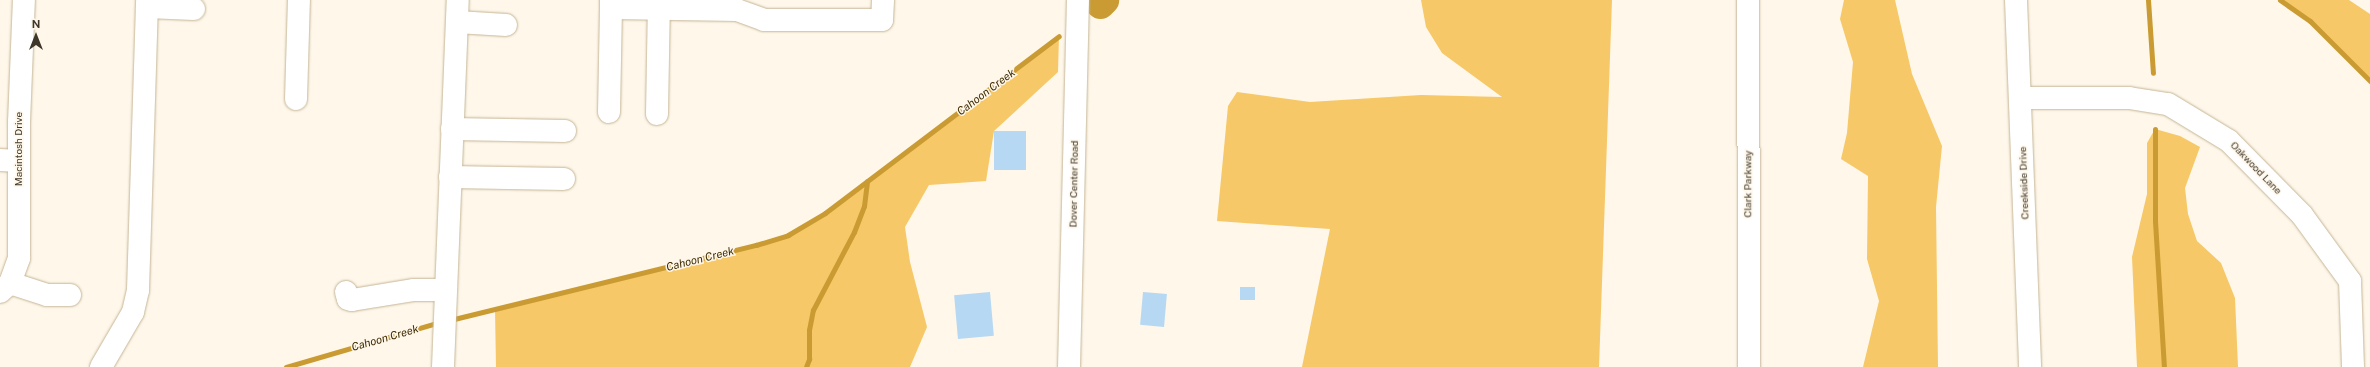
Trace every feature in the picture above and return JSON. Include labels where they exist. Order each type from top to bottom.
[{"type":"street","name":"Macintosh Drive","points":[[5,288],[19,258],[9,160],[24,0]]},
{"type":"street","points":[[296,99],[299,0]]},
{"type":"street","points":[[443,367],[444,297],[458,0]]},
{"type":"street","points":[[609,112],[611,4],[658,4],[737,10],[764,20],[882,20],[883,0]]},
{"type":"street","name":"Dover Center Road","points":[[1069,367],[1078,0]]},
{"type":"street","name":"Clark Parkway","points":[[1748,0],[1748,367]]},
{"type":"street","name":"Creekside Drive","points":[[2016,0],[2030,367]]},
{"type":"street","points":[[101,367],[133,312],[138,290],[147,4],[194,9]]},
{"type":"street","points":[[657,114],[658,4]]},
{"type":"street","points":[[457,22],[506,25]]},
{"type":"street","name":"Oakwood Lane","points":[[2020,98],[2129,98],[2168,104],[2229,141],[2302,215],[2350,281],[2353,367]]},
{"type":"street","points":[[452,129],[565,131]]},
{"type":"street","points":[[450,177],[564,179]]},
{"type":"street","points":[[5,288],[46,295],[70,295]]},
{"type":"street","points":[[346,292],[348,299],[352,300],[414,290],[444,297]]},
{"type":"shaded area","points":[[1421,0],[1612,0],[1599,367],[1302,367],[1330,229],[1217,221],[1228,106],[1237,92],[1310,102],[1421,95],[1502,97],[1442,53],[1426,27]]},
{"type":"shaded area","points":[[1844,0],[1895,0],[1912,74],[1942,146],[1936,207],[1938,367],[1863,367],[1879,301],[1867,259],[1868,176],[1841,159],[1847,133],[1853,62],[1840,19]]},
{"type":"shaded area","points":[[2280,0],[2349,0],[2370,14],[2370,81],[2310,21]]},
{"type":"shaded area","points":[[1059,36],[1058,72],[994,131],[986,181],[929,185],[905,227],[910,262],[927,327],[910,367],[496,367],[495,309],[756,245],[788,235],[825,213]]},
{"type":"shaded area","points":[[2155,129],[2180,136],[2200,147],[2185,188],[2188,214],[2197,241],[2221,263],[2235,298],[2238,367],[2137,367],[2132,257],[2147,194],[2147,143]]},
{"type":"building","points":[[994,131],[1026,131],[1026,170],[994,170]]},
{"type":"building","points":[[1240,287],[1255,287],[1255,300],[1240,300]]},
{"type":"building","points":[[990,292],[994,336],[958,339],[954,295]]},
{"type":"building","points":[[1143,292],[1167,294],[1164,327],[1140,325]]},
{"type":"waterway","name":"Cahoon Creek","points":[[1100,4],[1104,0]]},
{"type":"waterway","points":[[2148,0],[2153,73]]},
{"type":"waterway","points":[[2280,0],[2310,21],[2370,81]]},
{"type":"waterway","name":"Cahoon Creek","points":[[450,320],[756,245],[788,235],[825,213],[1059,36]]},
{"type":"waterway","points":[[2155,129],[2155,221],[2164,367]]},
{"type":"waterway","points":[[806,367],[809,359],[809,330],[813,310],[854,232],[864,206],[867,181]]},
{"type":"waterway","name":"Cahoon Creek","points":[[286,367],[440,322]]}]
